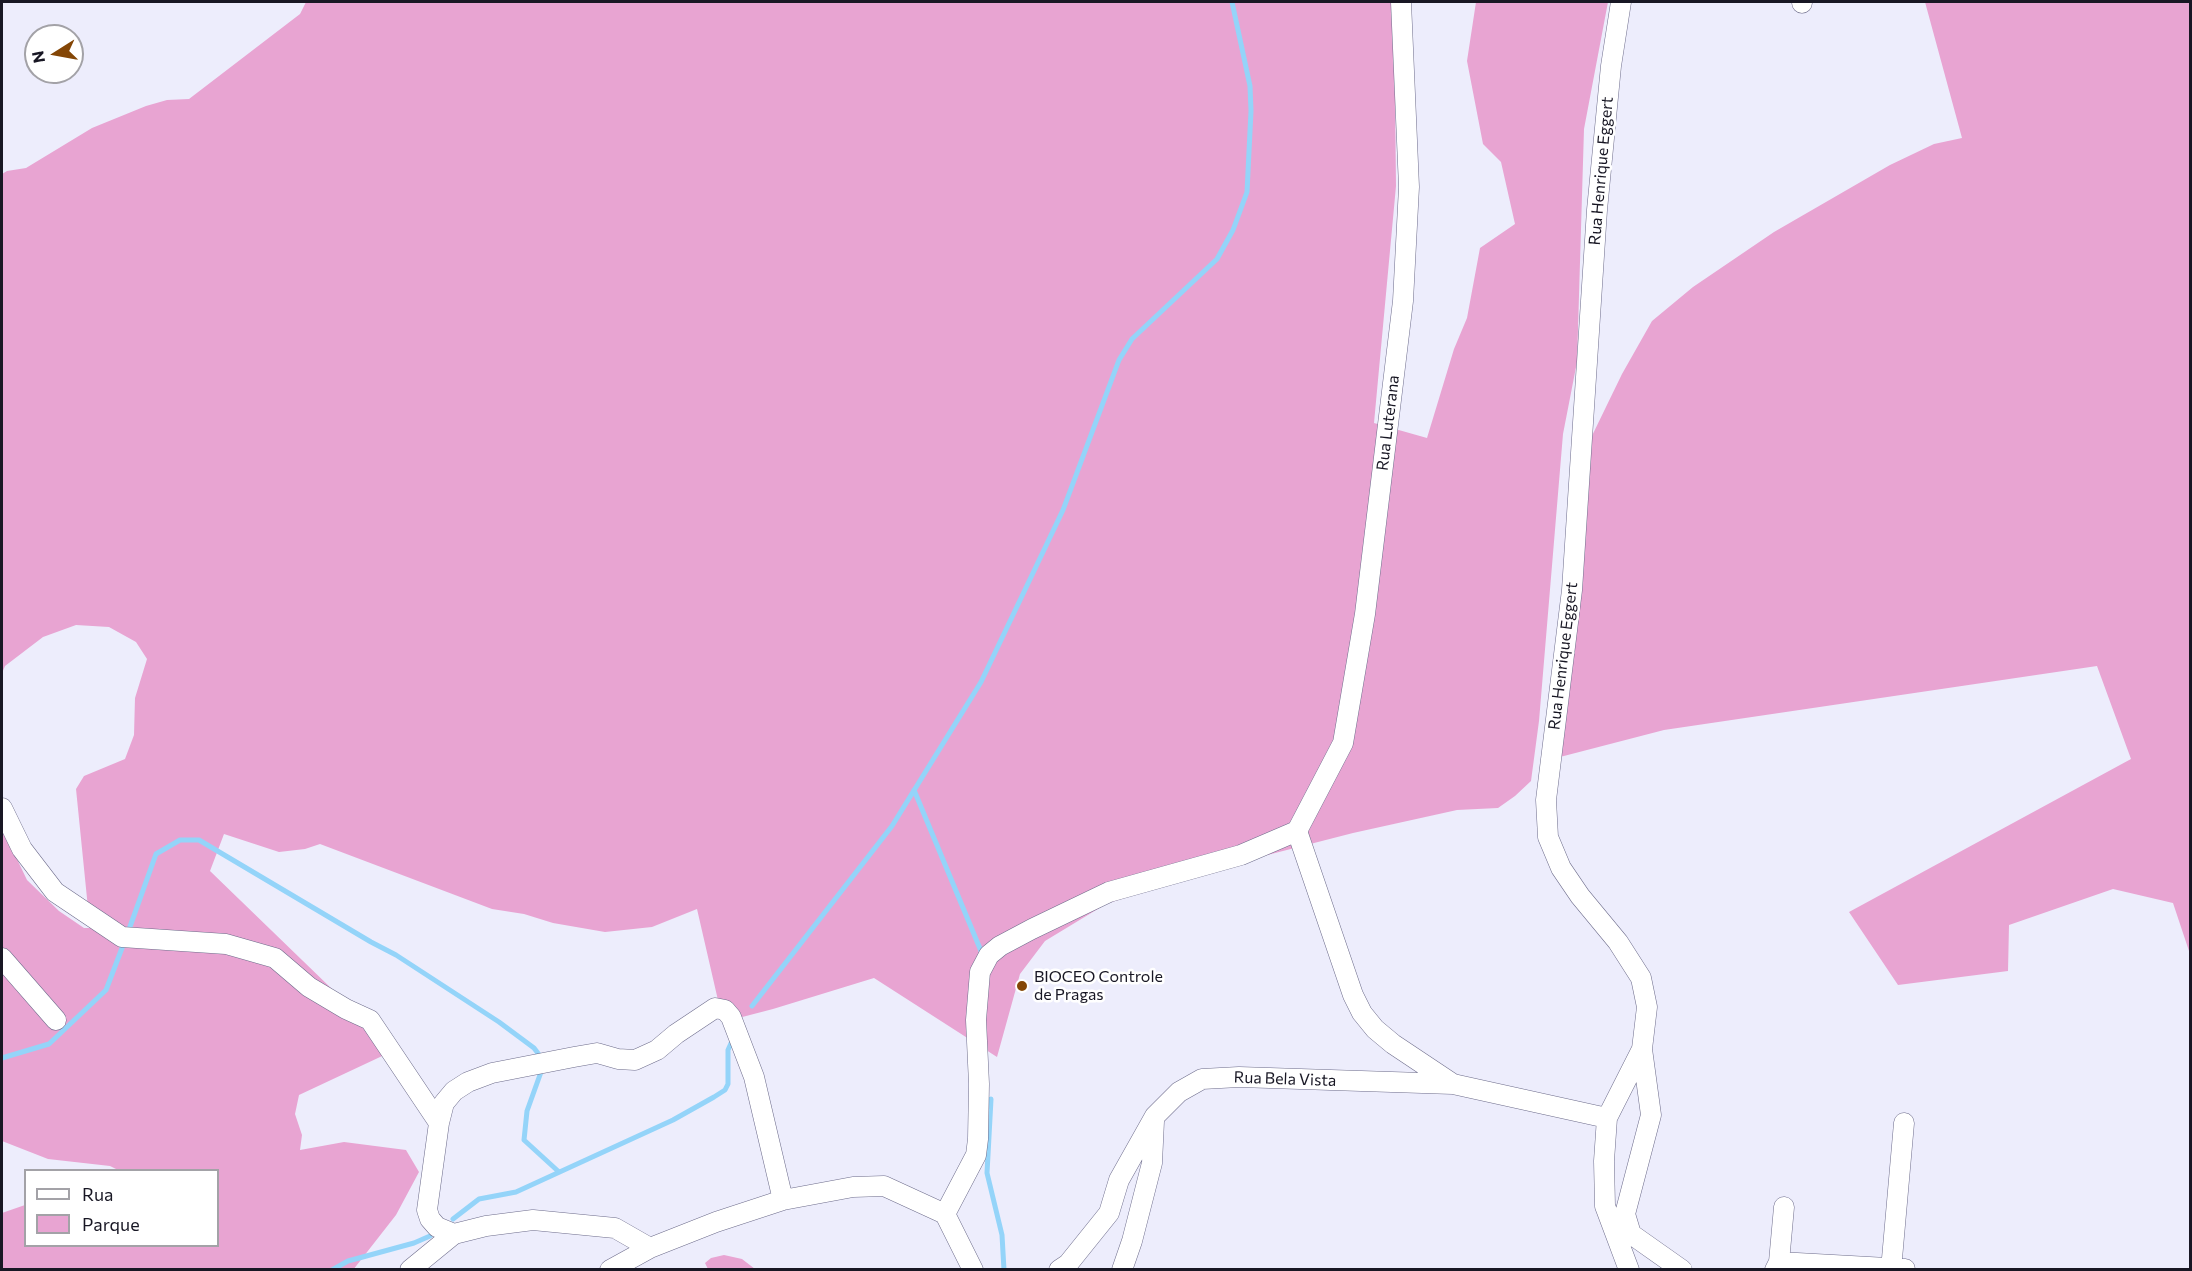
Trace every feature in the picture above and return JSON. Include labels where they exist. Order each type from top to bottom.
[{"type":"street","name":"Rua Luterana","points":[[1297,831],[1343,743],[1365,614],[1403,290],[1409,187],[1401,2]]},
{"type":"street","name":"Rua Henrique Eggert","points":[[1621,2],[1611,66],[1597,210],[1572,590],[1546,800],[1548,837],[1561,868],[1641,978],[1647,1007],[1642,1048],[1608,1118],[1604,1161],[1605,1206],[1629,1269]]},
{"type":"street","points":[[2,808],[22,849],[55,892],[123,937],[226,944],[275,958],[309,987],[370,1020],[439,1123]]},
{"type":"street","points":[[945,1214],[976,1155],[979,1084],[976,1020],[980,972],[989,955],[1000,946],[1032,929],[1109,892],[1241,855],[1297,831],[1353,995],[1362,1013],[1375,1029],[1393,1044],[1453,1084]]},
{"type":"street","points":[[2,958],[56,1020]]},
{"type":"street","points":[[454,1234],[437,1227],[430,1220],[427,1210],[439,1123],[444,1103],[454,1091],[468,1082],[492,1073],[597,1053],[618,1059],[635,1060],[657,1050],[676,1034],[715,1008],[725,1010],[731,1017],[754,1077],[783,1200]]},
{"type":"street","points":[[1642,1048],[1651,1115],[1625,1214],[1631,1234],[1682,1269]]},
{"type":"street","name":"Rua Bela Vista","points":[[1059,1269],[1068,1264],[1108,1213],[1119,1180],[1155,1116],[1179,1092],[1202,1079],[1239,1077],[1453,1084],[1608,1118]]},
{"type":"street","points":[[1122,1269],[1132,1241],[1152,1163],[1155,1116]]},
{"type":"street","points":[[1784,1207],[1777,1266],[1896,1269],[1904,1123]]},
{"type":"street","points":[[610,1269],[650,1248],[716,1222],[783,1200],[853,1187],[884,1186],[945,1214],[973,1269]]},
{"type":"street","points":[[410,1269],[454,1234],[486,1226],[533,1220],[615,1228],[650,1248]]},
{"type":"green space","points":[[306,2],[1394,2],[1396,186],[1374,423],[1427,438],[1454,349],[1467,318],[1480,248],[1515,224],[1501,162],[1483,144],[1467,61],[1476,2],[1608,2],[1584,129],[1577,362],[1563,434],[1539,721],[1531,781],[1498,808],[1457,810],[1353,833],[1209,870],[1106,904],[1045,941],[1020,974],[997,1057],[874,978],[723,1022],[697,909],[652,927],[605,932],[492,909],[320,844],[305,849],[279,852],[224,834],[210,871],[395,1050],[299,1095],[295,1114],[302,1135],[300,1150],[344,1142],[406,1150],[419,1172],[396,1215],[353,1270],[2,1269],[2,1213],[24,1205],[24,1247],[219,1247],[219,1169],[116,1169],[110,1166],[48,1159],[2,1141],[2,828],[27,880],[59,911],[84,928],[90,928],[76,789],[84,776],[125,759],[134,735],[135,698],[147,659],[136,642],[109,627],[76,625],[43,637],[5,666],[2,673],[2,174],[26,168],[92,128],[146,106],[167,100],[189,99],[300,14]]},
{"type":"green space","points":[[1925,2],[2190,2],[2190,954],[2173,903],[2113,889],[2009,925],[2008,971],[1898,985],[1849,912],[2131,759],[2097,666],[1664,730],[1560,757],[1588,444],[1622,374],[1652,321],[1693,287],[1774,232],[1890,165],[1934,144],[1962,138]]},
{"type":"green space","points":[[724,1255],[742,1259],[755,1269],[708,1269],[705,1263],[711,1258]]},
{"type":"waterway","points":[[752,1006],[892,826],[981,682],[1063,510],[1119,360],[1132,339],[1217,259],[1233,230],[1247,192],[1251,111],[1250,86],[1232,2]]},
{"type":"waterway","points":[[914,790],[981,951]]},
{"type":"waterway","points":[[2,1058],[49,1044],[106,990],[156,854],[180,840],[199,840],[396,955],[499,1022],[534,1048],[540,1056]]},
{"type":"waterway","points":[[453,1219],[479,1199],[516,1192],[673,1120],[725,1090],[728,1084],[728,1050],[733,1039]]},
{"type":"waterway","points":[[541,1072],[527,1111],[524,1140],[559,1172]]},
{"type":"waterway","points":[[991,1099],[987,1173],[1002,1235],[1004,1270]]},
{"type":"waterway","points":[[332,1270],[348,1261],[414,1243],[430,1236]]},
{"type":"place","name":"BIOCEO Controle de Pragas","points":[[1022,986]]}]
